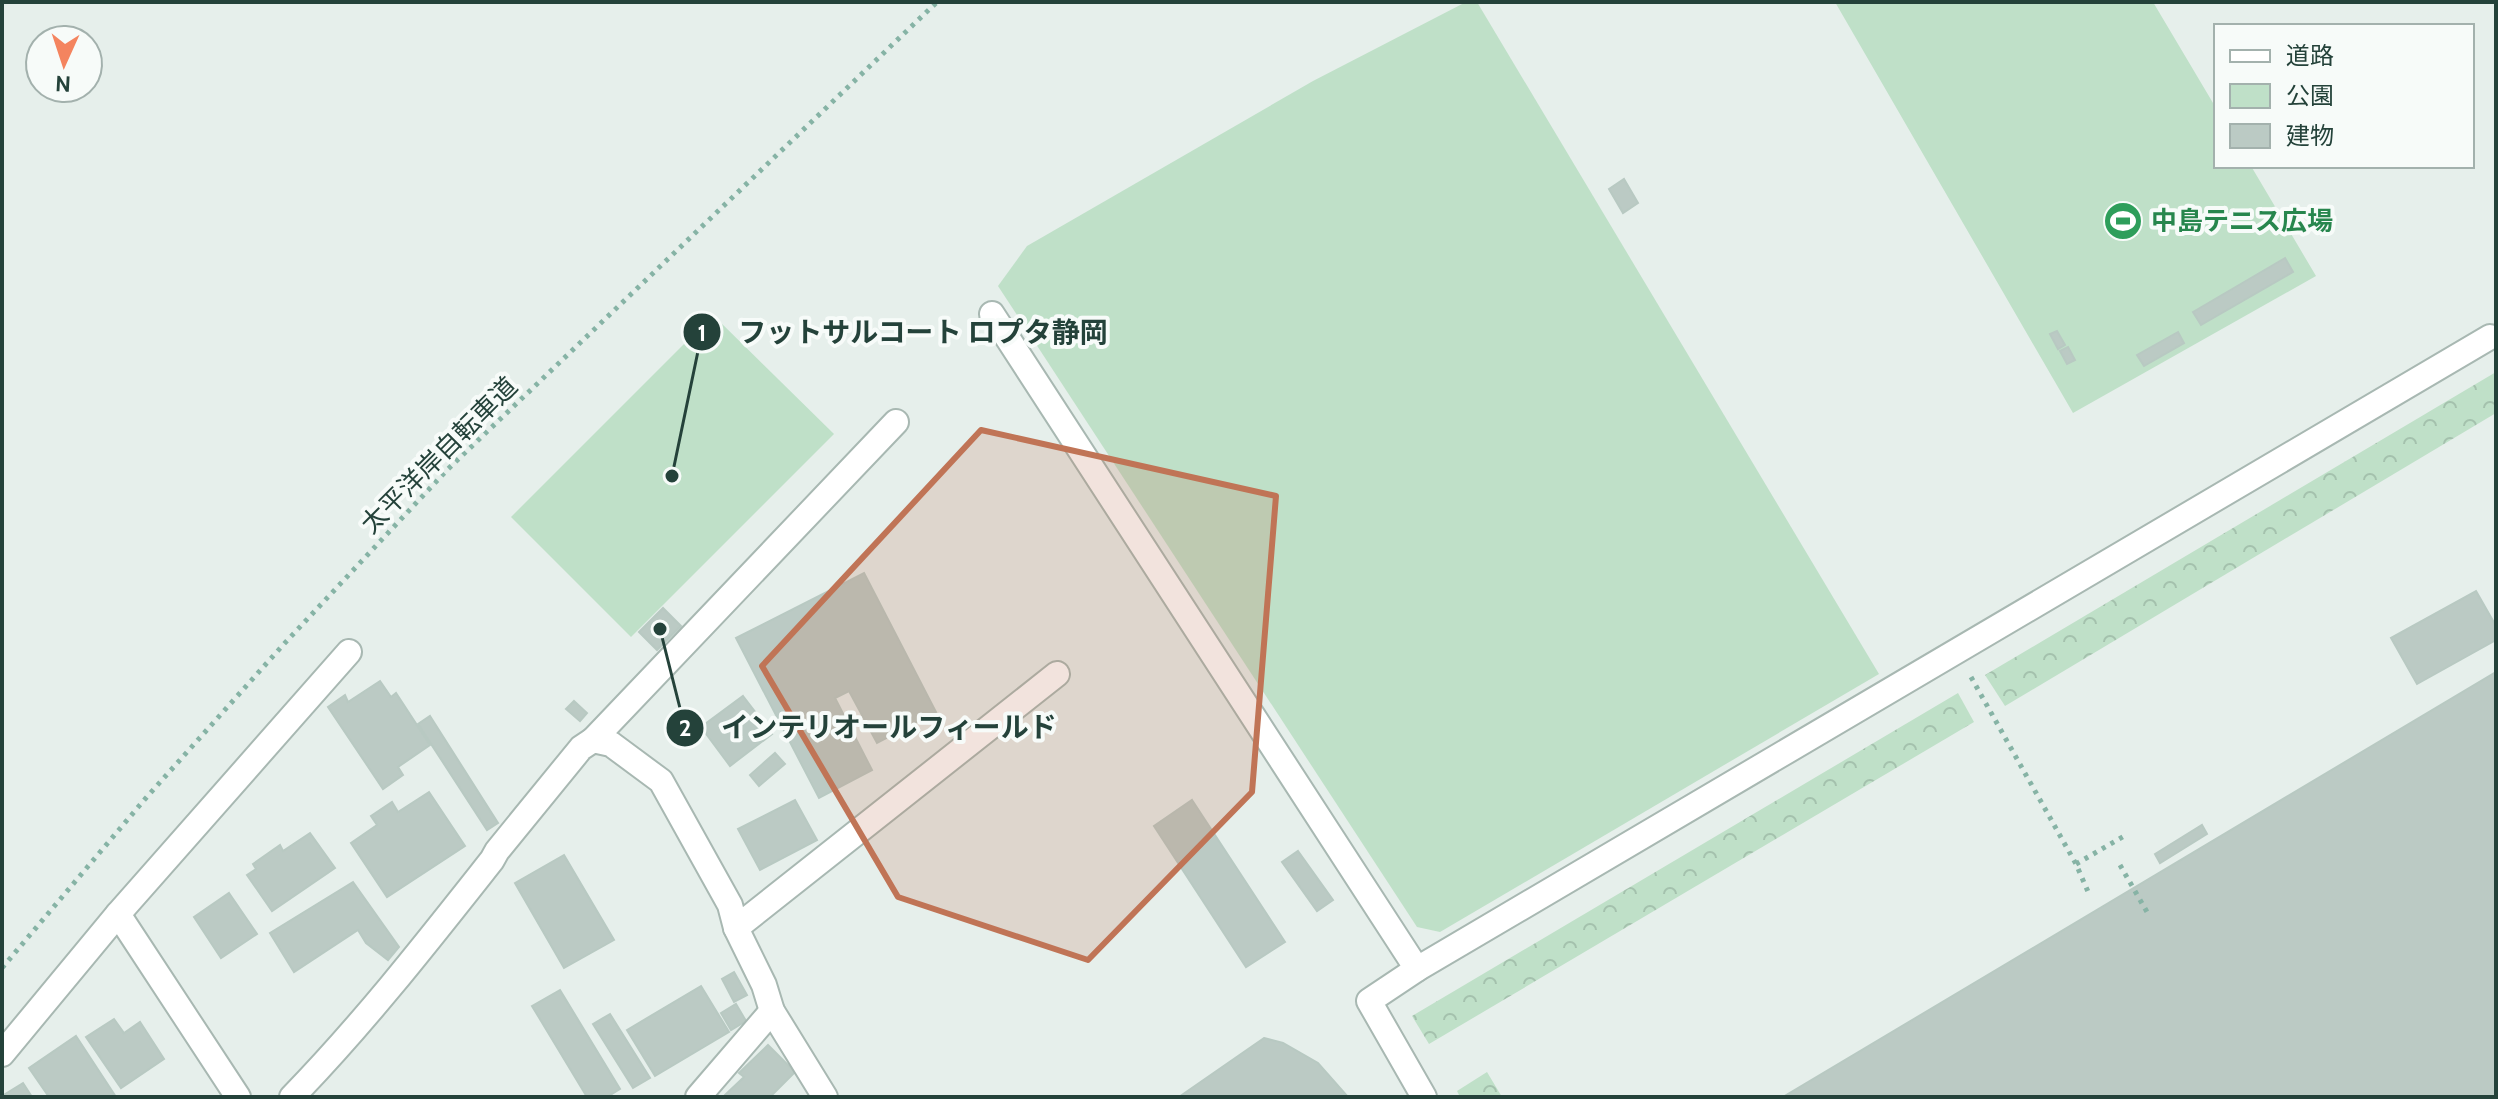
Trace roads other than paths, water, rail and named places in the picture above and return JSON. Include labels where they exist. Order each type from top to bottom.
[{"type":"street","points":[[992,314],[1417,969]]},
{"type":"street","points":[[1424,1097],[1369,1001],[1417,969],[2490,337]]},
{"type":"street","points":[[292,1097],[329,1059],[410,963],[581,748],[593,740],[896,422]]},
{"type":"street","points":[[2,1054],[118,914],[349,652]]},
{"type":"street","points":[[736,928],[1057,674]]},
{"type":"street","points":[[593,740],[611,744],[661,781],[730,905],[736,928],[764,985],[772,1011],[825,1097]]},
{"type":"street","points":[[118,914],[238,1097]]},
{"type":"street","points":[[698,1097],[772,1011]]},
{"type":"place","name":"中島テニス広場","points":[[2123,221]]},
{"type":"place","name":"フットサルコート ロプタ静岡","points":[[672,476]]},
{"type":"place","name":"インテリオールフィールド","points":[[660,629]]}]
